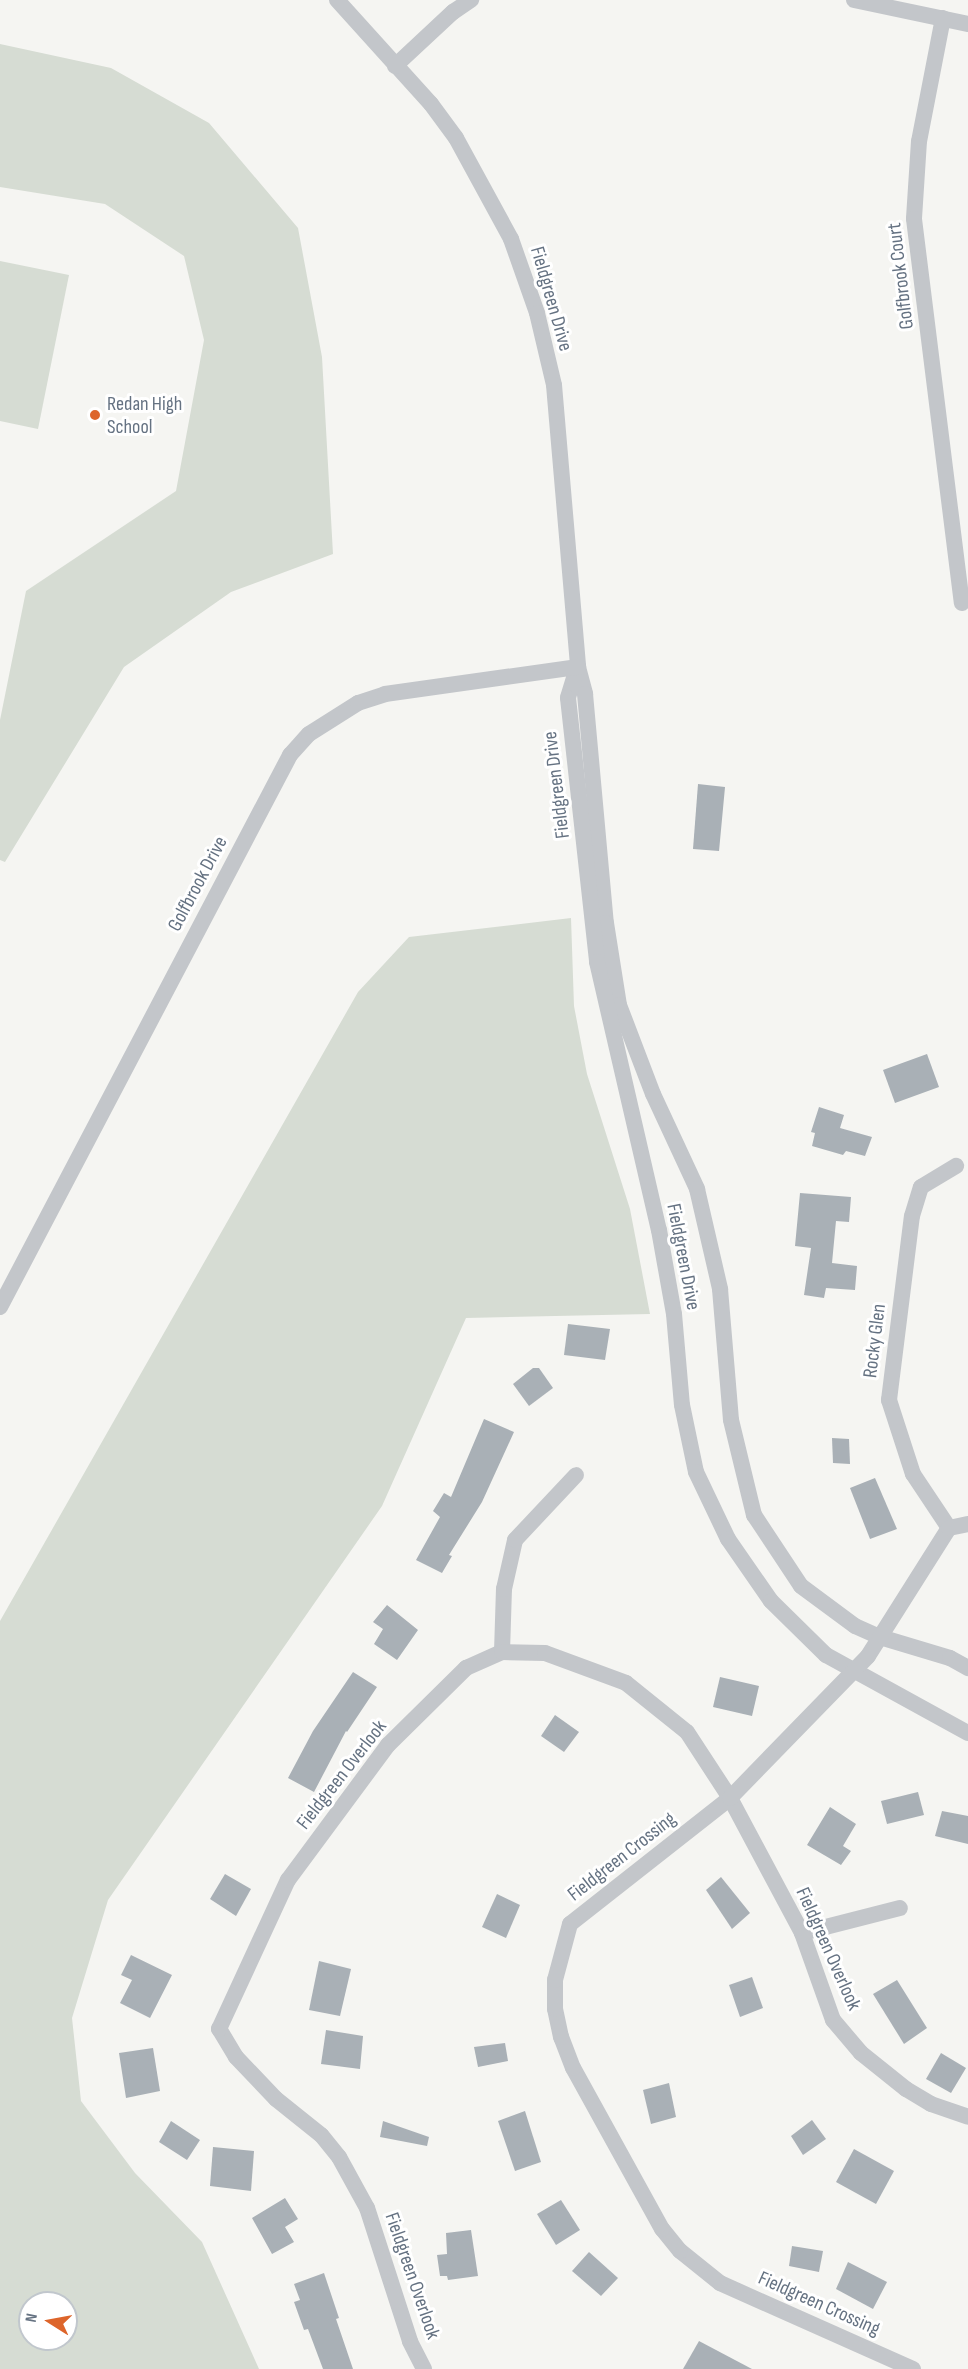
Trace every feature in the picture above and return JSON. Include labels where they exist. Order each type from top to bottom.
[{"type":"street","name":"Fieldgreen Drive","points":[[337,0],[431,104],[456,138],[512,239],[537,313],[554,385],[578,667],[585,694],[606,923],[619,1005],[653,1094],[697,1189],[720,1289],[731,1420],[754,1515],[801,1586],[855,1626],[950,1658],[968,1668]]},
{"type":"street","points":[[395,66],[453,12],[471,0]]},
{"type":"street","points":[[854,0],[968,24]]},
{"type":"street","name":"Golfbrook Court","points":[[943,18],[919,141],[914,219],[962,603]]},
{"type":"street","name":"Fieldgreen Drive","points":[[578,667],[568,698],[579,781],[597,962],[659,1230],[674,1314],[682,1405],[696,1472],[728,1539],[771,1601],[826,1655],[968,1734]]},
{"type":"street","name":"Golfbrook Drive","points":[[0,1307],[290,755],[309,734],[319,727],[358,703],[385,694],[578,667]]},
{"type":"street","name":"Rocky Glen","points":[[949,1528],[913,1474],[889,1400],[912,1216],[921,1187],[956,1166]]},
{"type":"street","points":[[502,1652],[504,1589],[515,1540],[576,1475]]},
{"type":"street","points":[[949,1528],[968,1524]]},
{"type":"street","name":"Fieldgreen Crossing","points":[[913,2369],[720,2283],[680,2251],[662,2229],[573,2068],[561,2037],[555,2009],[555,1980],[570,1924],[730,1798],[853,1672],[868,1656],[949,1528]]},
{"type":"street","name":"Fieldgreen Overlook","points":[[424,2369],[410,2341],[367,2208],[339,2157],[321,2135],[276,2099],[236,2057],[219,2029],[288,1880],[388,1745],[465,1668],[502,1652],[545,1653],[626,1683],[687,1732],[730,1798],[802,1933],[833,2020],[861,2053],[906,2089],[932,2104],[968,2117]]},
{"type":"street","points":[[802,1933],[900,1908]]},
{"type":"shaded area","points":[[0,44],[111,68],[209,123],[298,228],[322,357],[333,554],[231,592],[124,667],[5,862],[0,860],[0,720],[26,591],[176,491],[204,340],[184,256],[105,204],[0,187]]},
{"type":"shaded area","points":[[0,261],[69,275],[38,429],[0,421]]},
{"type":"shaded area","points":[[571,918],[574,1006],[587,1074],[630,1209],[650,1314],[466,1318],[382,1506],[108,1900],[72,2018],[81,2101],[135,2173],[202,2242],[259,2369],[0,2369],[0,1621],[358,992],[409,937]]},
{"type":"building","points":[[698,784],[725,787],[719,851],[693,849]]},
{"type":"building","points":[[927,1054],[939,1087],[895,1103],[883,1070]]},
{"type":"building","points":[[819,1107],[844,1115],[840,1128],[872,1137],[865,1156],[846,1151],[843,1155],[812,1146],[815,1133],[811,1132]]},
{"type":"building","points":[[800,1193],[851,1197],[849,1222],[836,1221],[832,1263],[857,1266],[855,1290],[826,1288],[824,1298],[804,1295],[811,1248],[795,1246]]},
{"type":"building","points":[[568,1324],[610,1329],[605,1360],[564,1355]]},
{"type":"building","points":[[533,1368],[539,1368],[553,1388],[529,1406],[513,1384]]},
{"type":"building","points":[[484,1419],[514,1432],[482,1502],[449,1555],[452,1556],[442,1573],[416,1560],[440,1517],[433,1511],[444,1493],[451,1497]]},
{"type":"building","points":[[832,1438],[849,1439],[850,1464],[833,1463]]},
{"type":"building","points":[[875,1478],[897,1529],[870,1539],[850,1488]]},
{"type":"building","points":[[387,1605],[418,1630],[397,1660],[374,1644],[383,1629],[373,1622]]},
{"type":"building","points":[[353,1672],[377,1687],[346,1731],[314,1792],[288,1778],[313,1731]]},
{"type":"building","points":[[720,1677],[759,1686],[752,1716],[713,1707]]},
{"type":"building","points":[[555,1715],[579,1732],[564,1752],[541,1736]]},
{"type":"building","points":[[918,1792],[924,1815],[887,1824],[881,1801]]},
{"type":"building","points":[[830,1807],[856,1824],[843,1846],[851,1851],[841,1865],[807,1845]]},
{"type":"building","points":[[942,1811],[968,1816],[968,1844],[935,1836]]},
{"type":"building","points":[[225,1874],[251,1889],[236,1916],[210,1899]]},
{"type":"building","points":[[721,1877],[750,1913],[732,1929],[706,1890]]},
{"type":"building","points":[[497,1894],[520,1905],[506,1938],[482,1927]]},
{"type":"building","points":[[131,1955],[172,1975],[150,2018],[120,2003],[132,1980],[121,1975]]},
{"type":"building","points":[[319,1961],[351,1969],[340,2016],[309,2010]]},
{"type":"building","points":[[752,1977],[763,2008],[740,2017],[729,1985]]},
{"type":"building","points":[[897,1980],[927,2028],[904,2044],[873,1994]]},
{"type":"building","points":[[326,2030],[363,2036],[360,2069],[321,2064]]},
{"type":"building","points":[[505,2043],[508,2061],[478,2067],[474,2047]]},
{"type":"building","points":[[153,2048],[160,2091],[126,2098],[119,2053]]},
{"type":"building","points":[[941,2053],[966,2068],[951,2093],[926,2079]]},
{"type":"building","points":[[669,2083],[676,2117],[651,2124],[643,2090]]},
{"type":"building","points":[[525,2111],[541,2162],[515,2171],[498,2121]]},
{"type":"building","points":[[812,2120],[826,2139],[803,2155],[791,2136]]},
{"type":"building","points":[[171,2121],[200,2140],[187,2160],[159,2142]]},
{"type":"building","points":[[383,2121],[429,2137],[427,2146],[380,2137]]},
{"type":"building","points":[[213,2147],[254,2151],[251,2191],[210,2186]]},
{"type":"building","points":[[854,2149],[894,2171],[876,2204],[836,2182]]},
{"type":"building","points":[[285,2198],[298,2219],[285,2227],[294,2242],[272,2254],[252,2218]]},
{"type":"building","points":[[561,2200],[580,2230],[556,2245],[537,2214]]},
{"type":"building","points":[[471,2230],[478,2276],[448,2280],[447,2276],[440,2276],[437,2255],[447,2254],[446,2233]]},
{"type":"building","points":[[792,2246],[823,2251],[819,2272],[789,2266]]},
{"type":"building","points":[[589,2252],[618,2278],[601,2296],[572,2271]]},
{"type":"building","points":[[848,2262],[887,2282],[873,2309],[836,2289]]},
{"type":"building","points":[[324,2273],[339,2318],[336,2319],[353,2369],[323,2369],[308,2329],[304,2330],[294,2302],[300,2300],[294,2284]]},
{"type":"building","points":[[699,2341],[752,2369],[683,2369]]},
{"type":"place","name":"Redan High School","points":[[95,415]]}]
